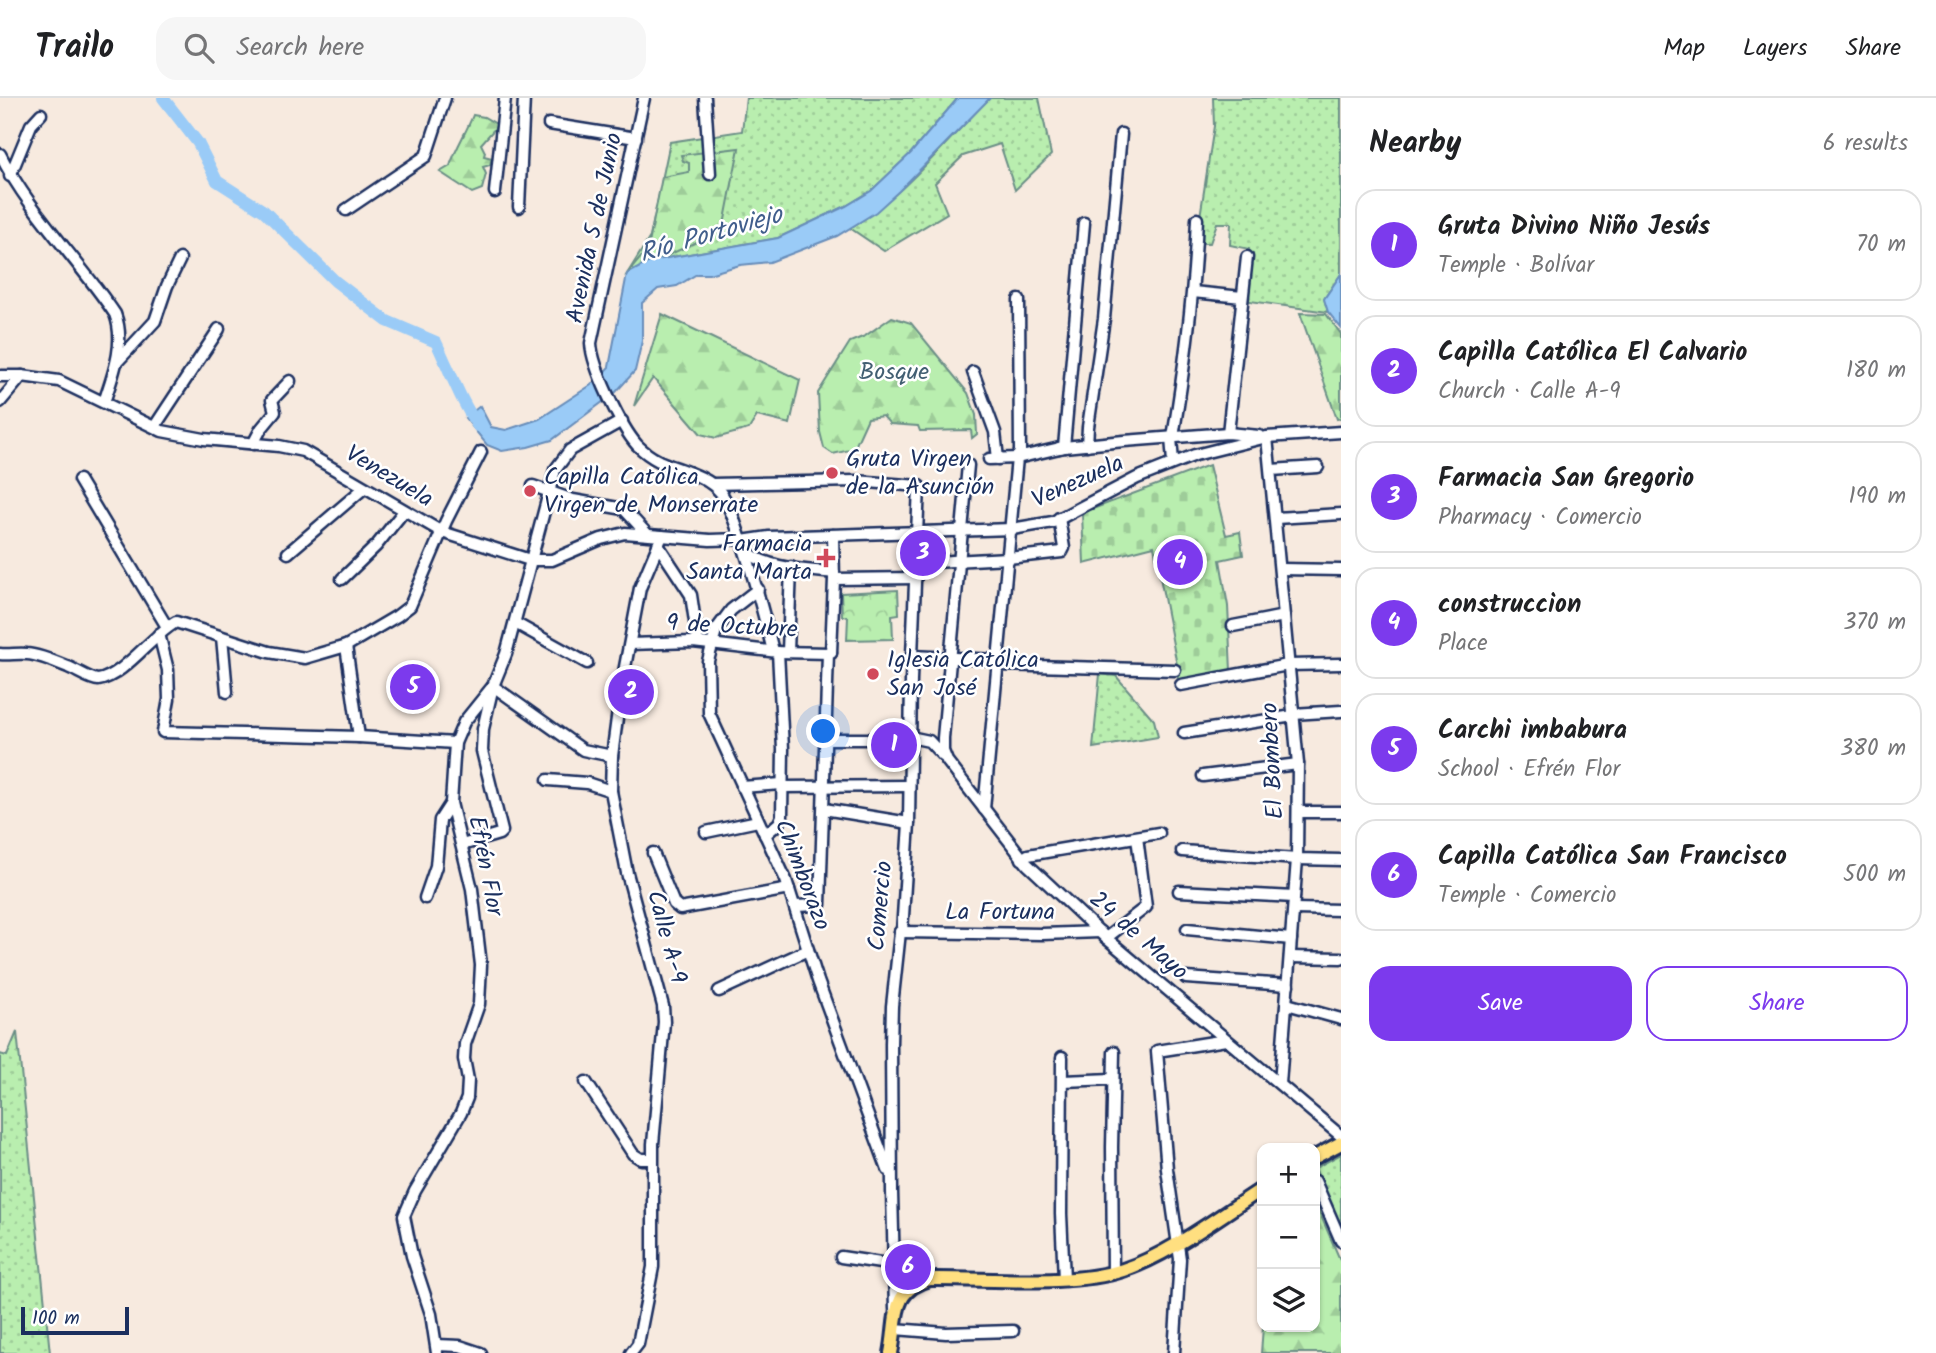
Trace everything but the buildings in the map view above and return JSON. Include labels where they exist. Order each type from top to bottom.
[{"type":"main road","points":[[1320,1154],[1341,1143]]},
{"type":"main road","points":[[891,1353],[902,1295],[916,1284],[930,1279],[1064,1279],[1113,1273],[1139,1264],[1257,1192]]},
{"type":"street","points":[[346,210],[426,156],[445,98]]},
{"type":"street","points":[[495,192],[505,98]]},
{"type":"street","points":[[519,207],[524,98]]},
{"type":"street","points":[[638,98],[642,109]]},
{"type":"street","name":"Avenida 5 de Junio","points":[[620,418],[596,367],[592,343],[644,98]]},
{"type":"street","points":[[705,98],[710,174]]},
{"type":"street","points":[[10,176],[31,125],[41,114]]},
{"type":"street","points":[[549,124],[636,138]]},
{"type":"street","points":[[1087,445],[1111,262],[1122,134]]},
{"type":"street","points":[[0,154],[10,176],[25,198],[64,244],[115,314],[120,326],[117,362],[103,402]]},
{"type":"street","points":[[1173,462],[1172,437],[1193,292],[1197,219]]},
{"type":"street","points":[[1064,447],[1084,223]]},
{"type":"street","points":[[1228,433],[1247,257]]},
{"type":"street","points":[[117,362],[155,321],[180,258]]},
{"type":"street","points":[[1193,292],[1242,297]]},
{"type":"street","points":[[984,809],[1019,455],[1019,300]]},
{"type":"street","points":[[155,426],[219,329]]},
{"type":"street","points":[[974,372],[995,432],[994,459],[1064,447],[1172,437],[1228,433],[1267,437]]},
{"type":"street","name":"Venezuela","points":[[0,376],[59,381],[162,430],[204,439],[303,451],[442,532],[530,560],[552,559],[616,534],[647,534],[661,544],[710,540],[742,542],[769,537],[961,532],[1046,524],[1173,462],[1267,437],[1341,432]]},
{"type":"street","points":[[0,402],[22,376]]},
{"type":"street","points":[[253,444],[275,412],[272,400],[290,381]]},
{"type":"street","points":[[620,418],[645,453],[712,484],[726,501],[780,652]]},
{"type":"street","name":"Efrén Flor","points":[[437,1349],[431,1314],[407,1237],[404,1216],[467,1098],[465,1044],[479,1004],[481,965],[472,889],[451,803],[455,743],[464,722],[493,686],[506,654],[555,470],[564,456],[620,418]]},
{"type":"street","name":"El Bombero","points":[[1267,437],[1298,764],[1299,812],[1280,1084]]},
{"type":"street","points":[[0,654],[36,655],[99,680],[122,667],[176,622],[269,652],[305,658],[346,646],[410,606],[468,475],[481,452]]},
{"type":"street","name":"24 de Mayo","points":[[968,466],[943,738],[943,751],[947,761],[1023,859],[1103,935],[1341,1136]]},
{"type":"street","points":[[1271,470],[1318,467]]},
{"type":"street","points":[[79,481],[163,631],[169,699],[163,732],[359,737],[455,743]]},
{"type":"street","name":"Comercio","points":[[712,484],[843,481],[919,486],[908,823],[902,932],[892,1006],[891,1192],[895,1329]]},
{"type":"street","points":[[533,486],[573,500],[624,509],[647,534]]},
{"type":"street","points":[[288,553],[364,488]]},
{"type":"street","points":[[342,579],[376,546],[404,511]]},
{"type":"street","points":[[1276,519],[1341,514]]},
{"type":"street","points":[[916,563],[1062,552],[1064,548],[1059,518]]},
{"type":"street","points":[[794,906],[820,905],[834,576],[833,535]]},
{"type":"street","points":[[742,542],[759,560],[834,576],[916,578]]},
{"type":"street","points":[[661,544],[691,595],[695,642],[703,649],[708,661]]},
{"type":"street","name":"Calle A-9","points":[[631,1353],[638,1344],[653,1267],[652,1159],[664,1022],[663,1006],[627,873],[611,791],[612,756],[621,688],[640,588],[661,544]]},
{"type":"street","points":[[765,835],[782,819],[780,652],[791,567]]},
{"type":"street","points":[[1281,569],[1341,570]]},
{"type":"street","name":"Chimborazo","points":[[758,589],[725,616],[716,630],[708,661],[709,713],[789,889],[808,950],[887,1165],[891,1192]]},
{"type":"street","points":[[1233,626],[1284,616]]},
{"type":"street","points":[[515,623],[587,663]]},
{"type":"street","points":[[222,637],[227,692]]},
{"type":"street","name":"9 de Octubre","points":[[630,644],[695,642],[780,652],[829,653]]},
{"type":"street","points":[[346,646],[359,737]]},
{"type":"street","points":[[912,656],[1175,670]]},
{"type":"street","points":[[1181,685],[1288,665],[1341,664]]},
{"type":"street","points":[[462,845],[502,831],[482,751],[483,729],[493,686],[583,750],[612,756]]},
{"type":"street","points":[[1184,733],[1293,715],[1341,711]]},
{"type":"street","points":[[826,738],[943,738]]},
{"type":"street","points":[[910,738],[929,741],[947,761]]},
{"type":"street","points":[[1203,776],[1298,764]]},
{"type":"street","points":[[548,780],[587,783],[611,791]]},
{"type":"street","points":[[742,787],[909,786]]},
{"type":"street","points":[[975,798],[985,789]]},
{"type":"street","points":[[425,898],[436,866],[440,820],[451,803]]},
{"type":"street","points":[[824,809],[908,823]]},
{"type":"street","points":[[1299,812],[1341,813]]},
{"type":"street","points":[[706,832],[758,821]]},
{"type":"street","points":[[1023,859],[1028,855],[1159,833]]},
{"type":"street","points":[[1103,935],[1146,906],[1137,837]]},
{"type":"street","points":[[1182,851],[1341,860]]},
{"type":"street","points":[[653,853],[674,904],[680,909],[789,889]]},
{"type":"street","points":[[1179,891],[1294,897]]},
{"type":"street","points":[[1294,909],[1341,910]]},
{"type":"street","points":[[1186,929],[1291,939]]},
{"type":"street","name":"La Fortuna","points":[[902,932],[1103,935]]},
{"type":"street","points":[[719,991],[808,950]]},
{"type":"street","points":[[1290,957],[1341,958]]},
{"type":"street","points":[[1186,978],[1288,985]]},
{"type":"street","points":[[1287,1004],[1341,1019]]},
{"type":"street","points":[[1174,1353],[1180,1259],[1167,1169],[1157,1051],[1226,1040]]},
{"type":"street","points":[[1113,1273],[1114,1052]]},
{"type":"street","points":[[1062,1057],[1061,1214],[1064,1279]]},
{"type":"street","points":[[1063,1081],[1113,1079]]},
{"type":"street","points":[[586,1082],[633,1154],[641,1159],[652,1159]]},
{"type":"street","points":[[876,1136],[883,1140],[892,1137]]},
{"type":"street","points":[[1320,1193],[1341,1241]]},
{"type":"street","points":[[841,1257],[894,1265]]},
{"type":"street","points":[[894,1280],[930,1279]]},
{"type":"street","points":[[895,1329],[946,1333],[1013,1331]]},
{"type":"street","points":[[437,1349],[460,1346],[481,1353]]},
{"type":"green space","points":[[746,98],[958,98],[911,153],[871,191],[846,206],[778,238],[651,261],[627,274],[650,237],[670,142],[742,131]]},
{"type":"green space","points":[[990,98],[1039,98],[1051,155],[1015,190],[1000,144],[963,156],[935,183],[947,213],[884,251],[850,228],[907,184]]},
{"type":"green space","points":[[1213,98],[1341,98],[1341,274],[1324,299],[1328,312],[1243,300],[1249,249],[1230,245],[1231,223],[1217,223],[1210,243],[1196,243],[1214,126]]},
{"type":"green space","points":[[473,115],[484,117],[498,125],[481,144],[484,156],[492,158],[490,165],[483,167],[486,174],[482,189],[472,193],[440,172],[450,166]]},
{"type":"green space","points":[[739,148],[723,230],[627,274],[648,249],[662,177],[689,172],[689,163],[683,161],[681,155]]},
{"type":"green space","points":[[1300,313],[1326,314],[1341,334],[1341,418],[1337,419]]},
{"type":"green space","name":"Bosque","points":[[662,314],[800,380],[790,424],[757,416],[749,429],[716,438],[701,434],[653,378],[634,406]]},
{"type":"green space","name":"Bosque","points":[[892,317],[911,323],[968,393],[976,415],[977,434],[972,438],[971,430],[920,431],[918,426],[890,424],[883,416],[868,418],[854,449],[833,454],[824,448],[820,432],[818,393],[850,342],[865,336]]},
{"type":"green space","points":[[1209,465],[1226,535],[1240,532],[1243,555],[1220,560],[1228,606],[1231,671],[1178,682],[1154,546],[1084,564],[1082,513]]},
{"type":"green space","points":[[898,590],[899,614],[892,615],[893,639],[847,640],[848,617],[842,616],[841,593]]},
{"type":"green space","points":[[1100,674],[1116,676],[1154,720],[1158,737],[1093,748]]},
{"type":"green space","points":[[17,1032],[50,1353],[0,1353],[0,1054],[7,1056]]},
{"type":"green space","points":[[1341,1154],[1341,1232],[1320,1180],[1320,1165]]},
{"type":"green space","points":[[1320,1214],[1341,1262],[1341,1353],[1261,1353],[1263,1332],[1320,1332]]},
{"type":"water","points":[[958,98],[990,98],[876,212],[837,236],[770,262],[697,274],[677,286],[658,289],[642,303],[642,341],[635,371],[616,392],[552,440],[502,451],[487,445],[465,418],[480,406],[491,427],[506,430],[539,419],[591,385],[609,367],[627,274],[651,261],[778,238],[846,206],[871,191],[911,153]]},
{"type":"water","points":[[1341,274],[1341,328],[1328,312],[1324,299]]},
{"type":"waterway","name":"Río Portoviejo","points":[[163,98],[198,143],[217,181],[264,211],[335,281],[387,321],[436,342],[460,396],[478,426]]},
{"type":"place","name":"Gruta Virgen de la Asunción","points":[[832,473]]},
{"type":"place","name":"Capilla Católica Virgen de Monserrate","points":[[530,491]]},
{"type":"place","name":"Farmacia San Gregorio","points":[[923,553]]},
{"type":"place","name":"Farmacia Santa Marta","points":[[826,558]]},
{"type":"place","name":"construccion","points":[[1180,562]]},
{"type":"place","name":"Iglesia Católica San José","points":[[873,674]]},
{"type":"place","name":"Carchi imbabura","points":[[413,687]]},
{"type":"place","name":"Capilla Católica El Calvario","points":[[631,692]]},
{"type":"place","name":"Gruta Divino Niño Jesús","points":[[894,745]]},
{"type":"place","name":"Capilla Católica San Francisco","points":[[908,1267]]}]
